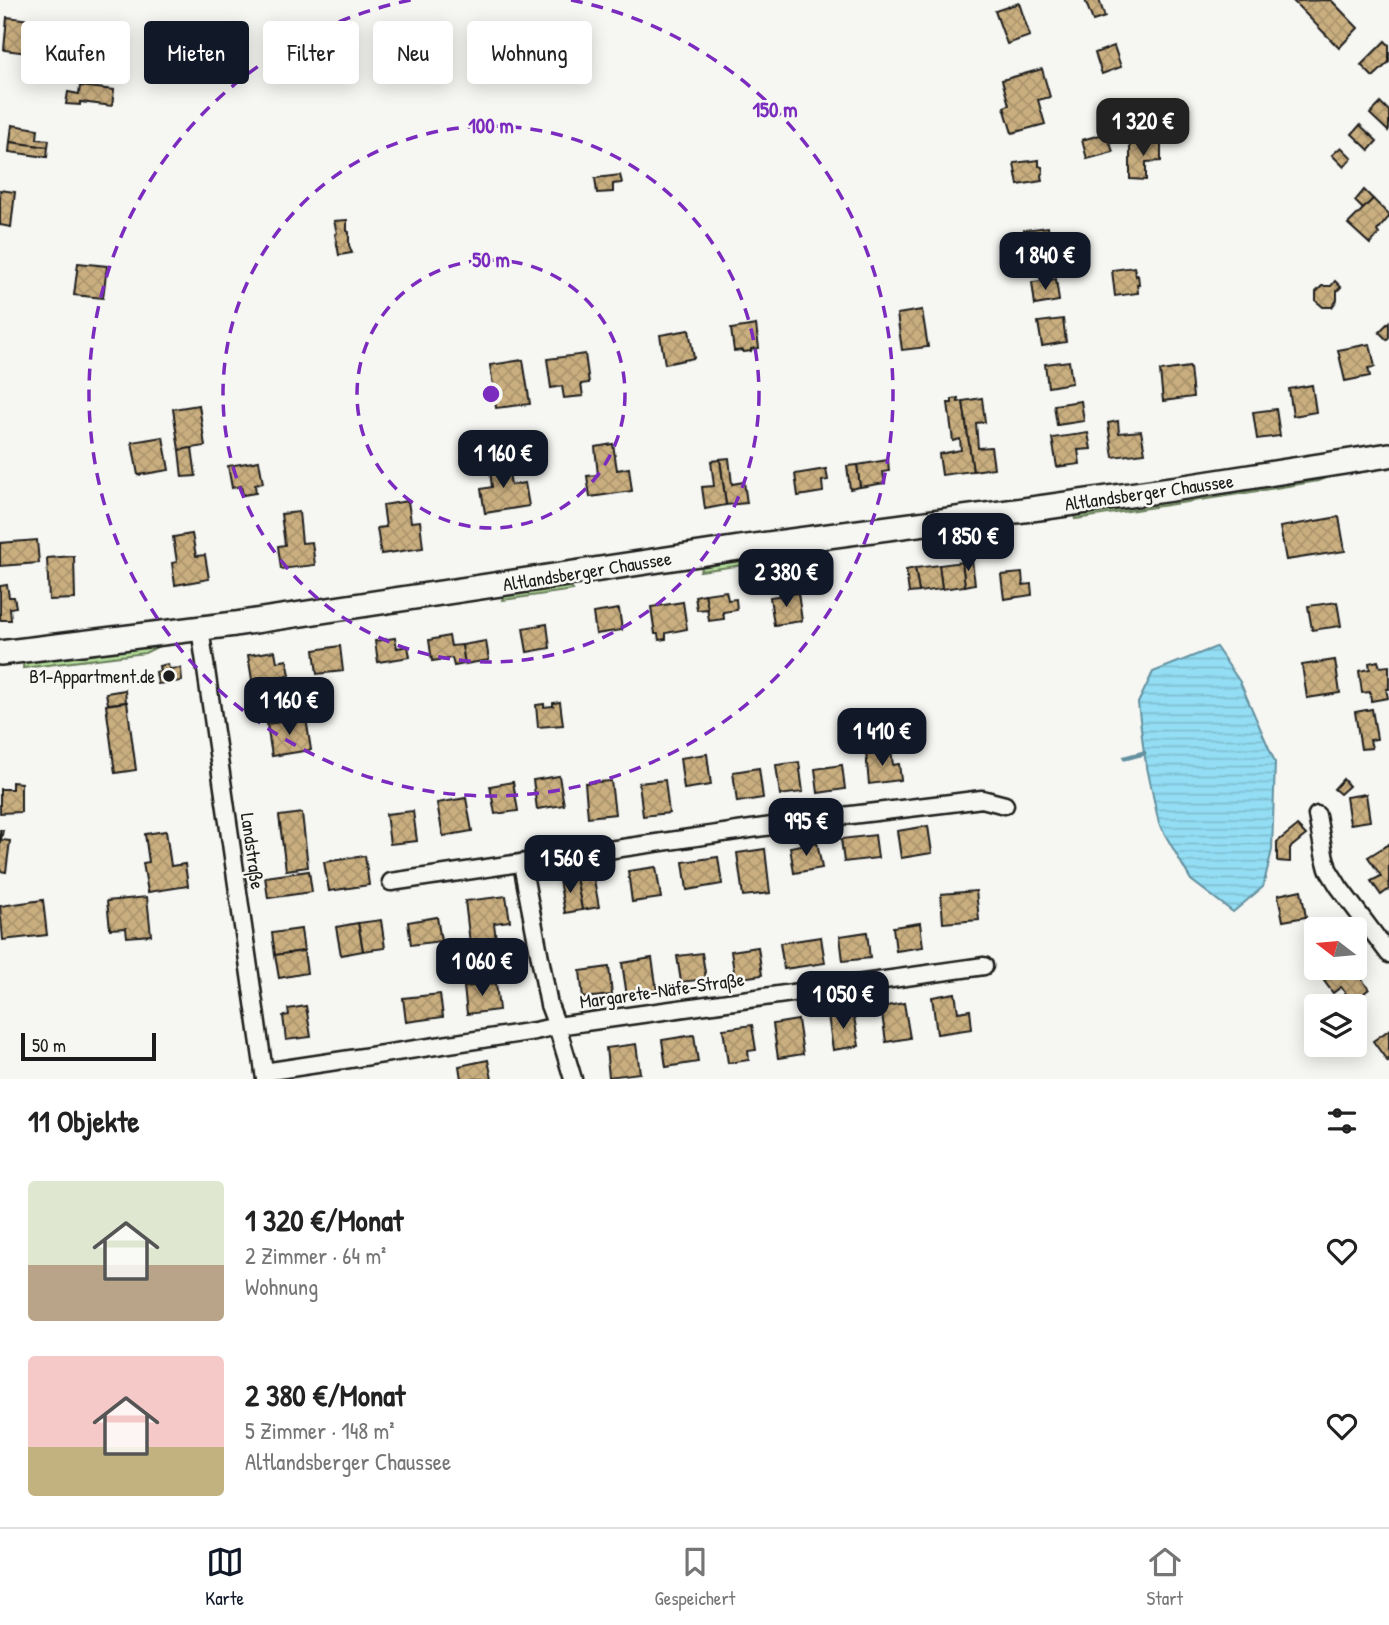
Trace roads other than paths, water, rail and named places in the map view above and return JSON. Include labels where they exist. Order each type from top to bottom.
[{"type":"main road","name":"Altlandsberger Chaussee","points":[[0,653],[200,628],[746,547],[1173,489],[1389,455]]},
{"type":"street","name":"Landstraße","points":[[200,628],[264,1076]]},
{"type":"street","points":[[391,882],[826,818],[982,799],[1005,805]]},
{"type":"street","points":[[1317,816],[1328,869],[1389,954]]},
{"type":"street","points":[[522,864],[549,1005],[573,1079]]},
{"type":"street","name":"Margarete-Näfe-Straße","points":[[264,1076],[557,1026],[984,966]]},
{"type":"water","points":[[1216,647],[1240,682],[1275,762],[1272,850],[1263,887],[1233,912],[1191,880],[1159,824],[1144,753],[1138,703],[1153,672]]},
{"type":"waterway","points":[[1125,758],[1144,753]]},
{"type":"place","name":"B1-Appartment.de","points":[[169,676]]}]
